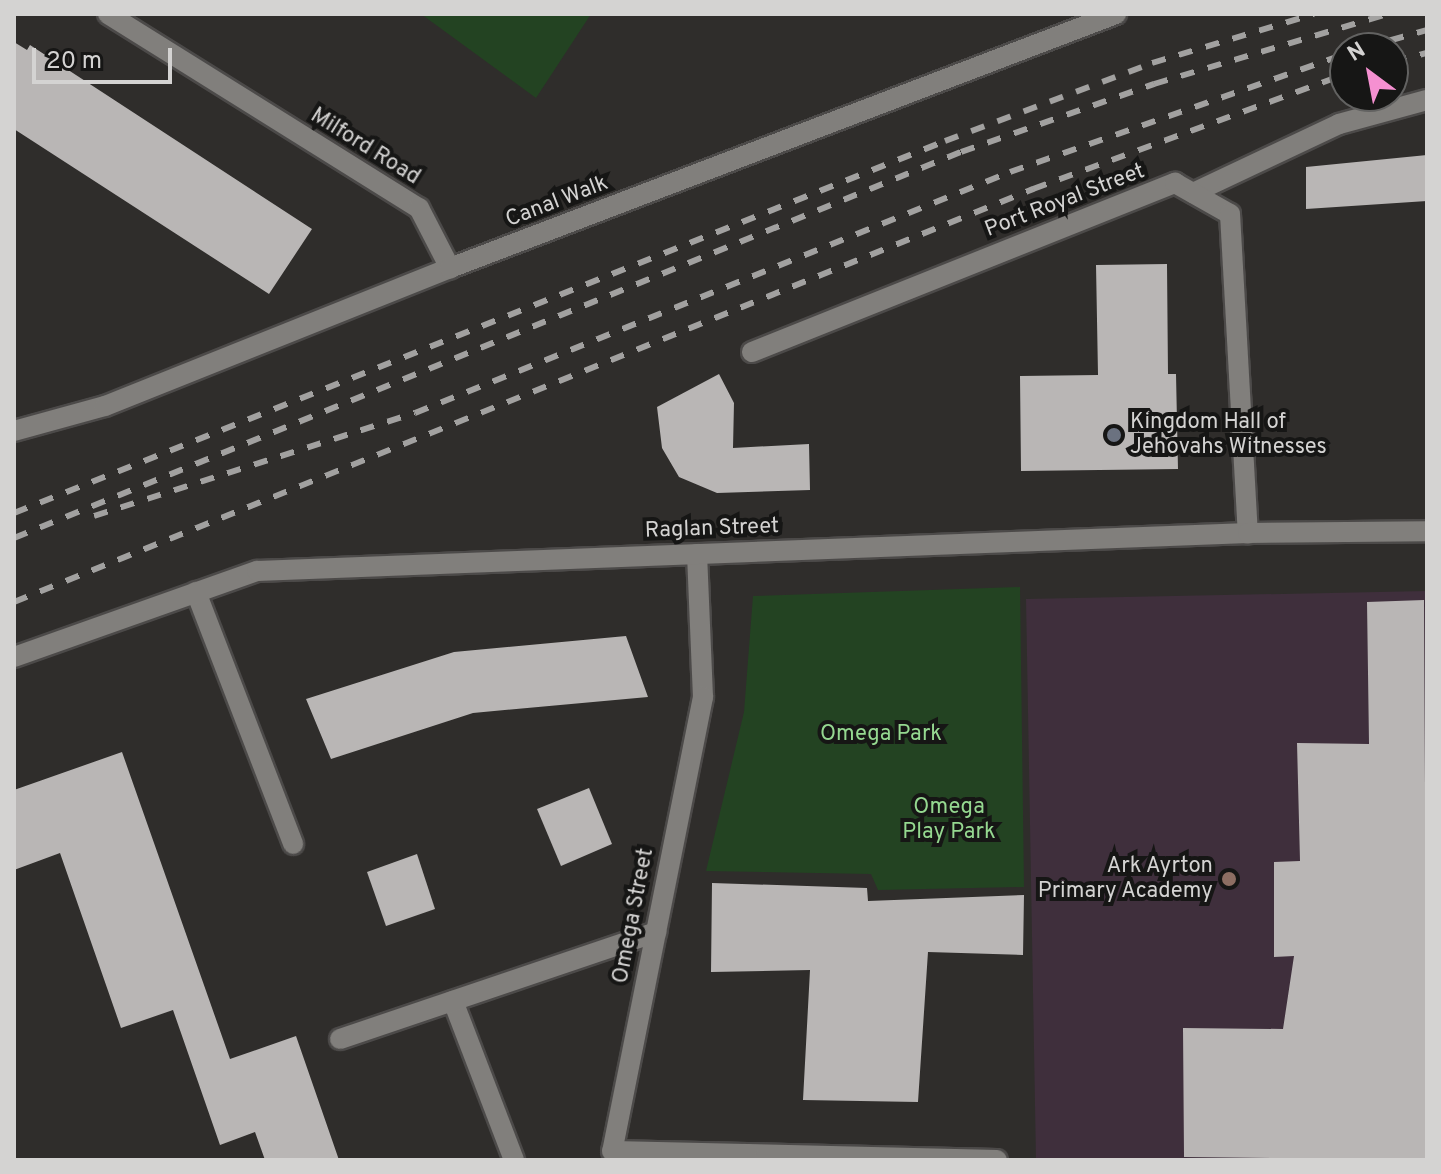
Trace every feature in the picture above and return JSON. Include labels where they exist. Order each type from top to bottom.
[{"type":"street","name":"Milford Road","points":[[108,14],[419,208],[450,268]]},
{"type":"street","name":"Canal Walk","points":[[14,431],[105,406],[450,268],[1116,14]]},
{"type":"street","points":[[1193,193],[1339,124],[1427,100]]},
{"type":"street","name":"Port Royal Street","points":[[752,352],[1175,183],[1230,214],[1248,533]]},
{"type":"street","name":"Raglan Street","points":[[14,657],[257,571],[1248,533],[1427,531]]},
{"type":"street","name":"Omega Street","points":[[697,554],[703,697],[612,1151],[997,1160]]},
{"type":"street","points":[[196,592],[293,844]]},
{"type":"street","points":[[340,1039],[656,932]]},
{"type":"street","points":[[453,1001],[514,1160]]},
{"type":"shaded area","name":"Ark Ayrton Primary Academy","points":[[1427,591],[1427,1160],[1036,1160],[1026,599]]},
{"type":"green space","points":[[421,14],[591,14],[536,98]]},
{"type":"green space","name":"Omega Park","points":[[1020,587],[1024,887],[878,890],[871,874],[706,871],[744,712],[753,596]]},
{"type":"building","points":[[14,42],[27,50],[30,45],[312,229],[269,294],[14,129]]},
{"type":"building","points":[[1427,155],[1427,201],[1306,209],[1306,167]]},
{"type":"building","points":[[1167,264],[1168,374],[1176,374],[1178,469],[1021,471],[1020,376],[1098,375],[1096,265]]},
{"type":"building","points":[[719,374],[734,403],[733,448],[809,444],[810,490],[717,493],[679,477],[662,448],[657,407]]},
{"type":"building","points":[[1424,600],[1427,1160],[1184,1157],[1183,1028],[1283,1029],[1294,956],[1274,957],[1274,862],[1300,861],[1297,743],[1369,744],[1367,602]]},
{"type":"building","points":[[626,636],[648,697],[473,713],[331,759],[306,699],[454,652]]},
{"type":"building","points":[[122,752],[230,1059],[296,1036],[339,1160],[265,1160],[255,1132],[220,1145],[173,1010],[121,1028],[60,853],[14,870],[14,790]]},
{"type":"building","points":[[589,788],[612,844],[561,866],[537,809]]},
{"type":"building","points":[[417,854],[435,909],[386,926],[367,872]]},
{"type":"building","points":[[712,883],[867,888],[868,901],[1024,895],[1023,955],[928,952],[918,1102],[803,1100],[810,970],[711,972]]},
{"type":"railway","points":[[14,513],[945,141],[1152,63],[1314,14]]},
{"type":"railway","points":[[14,538],[961,152],[1154,84],[1388,14]]},
{"type":"railway","points":[[1409,35],[1427,30]]},
{"type":"railway","points":[[1409,58],[1427,53]]},
{"type":"railway","points":[[94,516],[415,413],[1010,172],[1329,60]]},
{"type":"railway","points":[[14,602],[1033,189],[1329,80]]},
{"type":"place","name":"Kingdom Hall of Jehovahs Witnesses","points":[[1114,435]]},
{"type":"place","name":"Ark Ayrton Primary Academy","points":[[1229,879]]},
{"type":"park label","name":"Omega Play Park","points":[[949,820]]}]
